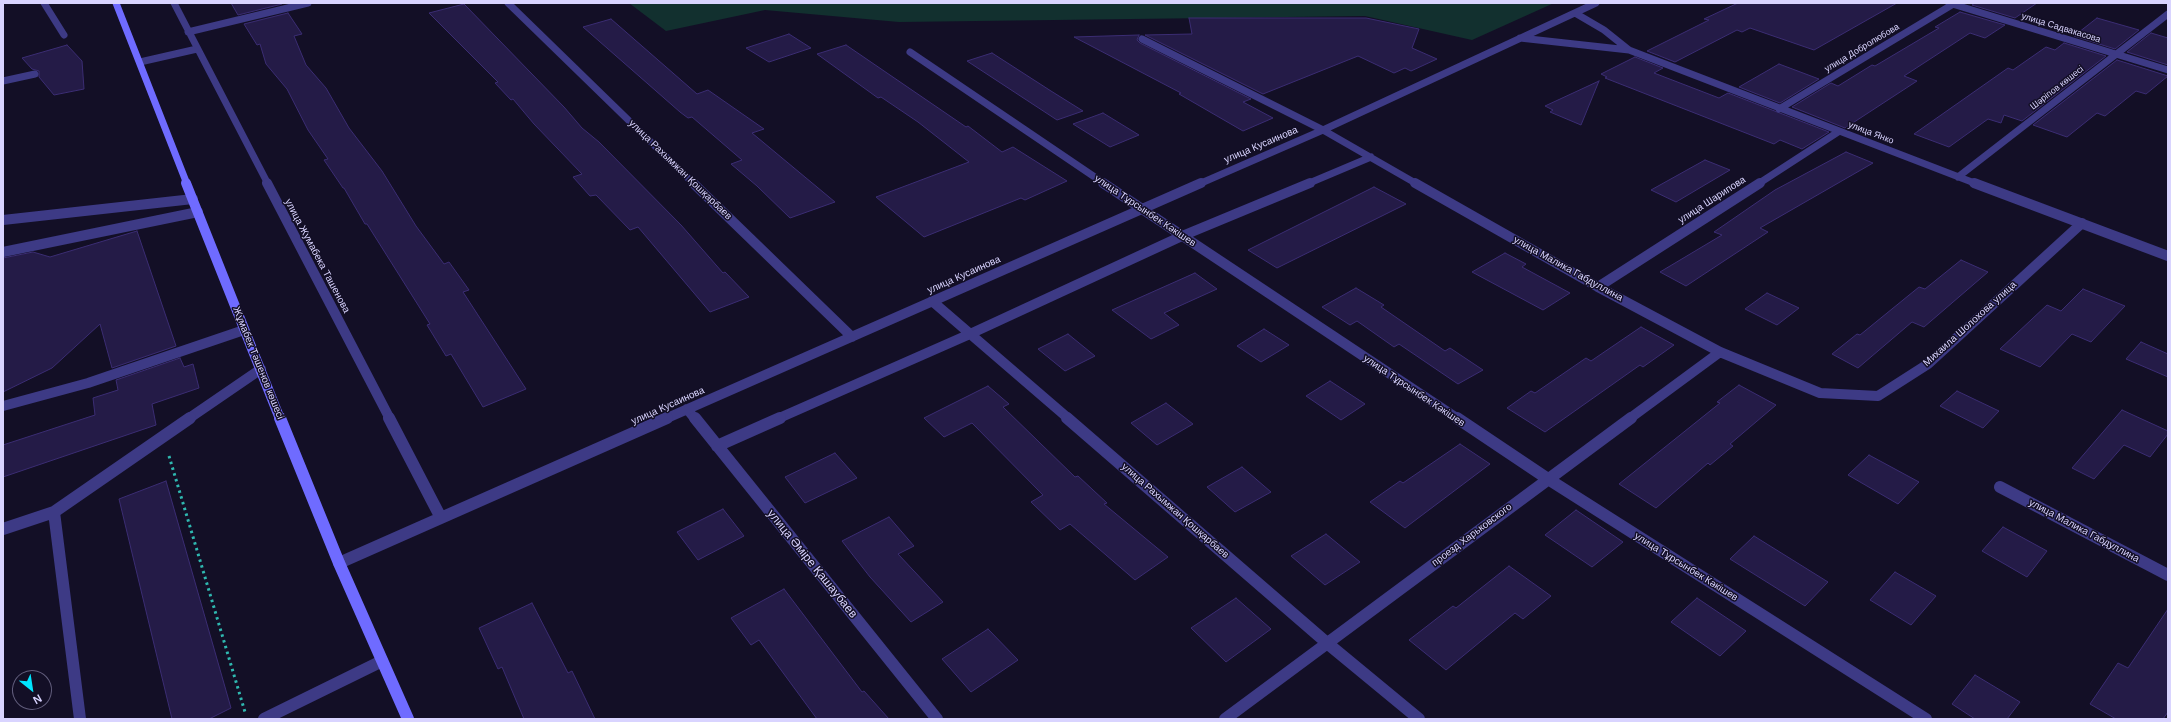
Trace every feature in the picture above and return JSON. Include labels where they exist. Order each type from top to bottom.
[{"type":"main road","name":"Жұмабек Тәшенов көшесі","points":[[116,3],[244,330],[339,563],[408,719]]},
{"type":"street","points":[[44,3],[64,35]]},
{"type":"street","name":"улица Жумабека Ташенова","points":[[174,3],[441,518]]},
{"type":"street","points":[[188,32],[308,3]]},
{"type":"street","name":"улица Рахымжан Қошқарбаев","points":[[508,3],[852,337]]},
{"type":"street","name":"улица Кусаинова","points":[[339,563],[1323,130],[1596,3]]},
{"type":"street","name":"улица Садвакасова","points":[[1952,3],[2168,70]]},
{"type":"street","name":"улица Добролюбова","points":[[1779,109],[1952,3]]},
{"type":"street","name":"улица Янко","points":[[1575,13],[1604,30],[1629,50],[1838,132],[2167,254]]},
{"type":"street","name":"Шәріпов көшесі","points":[[1958,177],[2168,14]]},
{"type":"street","points":[[1520,38],[1629,50]]},
{"type":"street","name":"улица Малика Габдуллина","points":[[1142,39],[1323,130],[1598,287],[1720,352],[1820,393]]},
{"type":"street","points":[[140,62],[197,49]]},
{"type":"street","name":"улица Тұрсынбек Кәкішев","points":[[910,52],[1182,236],[1548,479],[1926,719]]},
{"type":"street","points":[[3,81],[35,74]]},
{"type":"street","name":"улица Шарипова","points":[[1598,287],[1838,132]]},
{"type":"street","points":[[717,446],[970,334],[1182,236],[1371,157]]},
{"type":"street","points":[[3,220],[193,199]]},
{"type":"street","points":[[3,252],[198,212]]},
{"type":"street","name":"Михаила Шолохова улица","points":[[1820,393],[1878,396],[1928,364],[2082,223]]},
{"type":"street","name":"улица Рахымжан Қошқарбаев","points":[[932,301],[1327,643],[1419,719]]},
{"type":"street","points":[[3,406],[88,383],[244,330]]},
{"type":"street","name":"проезд Харьковского","points":[[1225,719],[1720,352]]},
{"type":"street","points":[[3,529],[54,512],[261,369]]},
{"type":"street","name":"улица Әміре Қашаубаев","points":[[687,409],[937,719]]},
{"type":"street","name":"улица Малика Габдуллина","points":[[2000,487],[2168,575]]},
{"type":"street","points":[[54,512],[80,719]]},
{"type":"street","points":[[264,719],[382,661]]},
{"type":"path","points":[[164,436],[247,719]]},
{"type":"green space","points":[[629,3],[1554,3],[1472,40],[1365,16],[899,22],[765,10],[666,31]]},
{"type":"building","points":[[231,3],[281,3],[282,4],[238,15]]},
{"type":"building","points":[[1738,3],[1897,3],[1814,50],[1750,28],[1742,32],[1737,30],[1675,62],[1647,51],[1709,20],[1704,19]]},
{"type":"building","points":[[1975,3],[2037,3],[2015,18],[1972,5]]},
{"type":"building","points":[[464,4],[564,107],[582,128],[599,142],[681,225],[723,273],[725,272],[749,297],[710,312],[638,227],[630,230],[596,195],[590,196],[573,177],[582,174],[534,124],[513,99],[511,100],[495,83],[498,82],[429,13]]},
{"type":"building","points":[[1960,12],[2005,25],[1985,38],[1970,33],[1904,76],[1917,81],[1845,128],[1792,107],[1831,83],[1838,86],[1872,65],[1875,66],[1939,28],[1935,27]]},
{"type":"building","points":[[288,13],[302,34],[294,36],[306,65],[326,88],[349,128],[382,171],[416,226],[444,264],[449,262],[469,290],[463,292],[526,389],[483,407],[451,354],[446,356],[427,325],[430,324],[367,224],[365,224],[344,188],[324,160],[328,159],[308,130],[287,89],[266,64],[260,44],[257,45],[244,24]]},
{"type":"building","points":[[1189,18],[1366,18],[1419,29],[1412,48],[1437,59],[1411,71],[1405,68],[1394,73],[1358,56],[1263,94],[1145,35],[1192,34]]},
{"type":"building","points":[[2097,18],[2139,30],[2115,49],[2074,36]]},
{"type":"building","points":[[611,19],[697,94],[708,90],[764,129],[752,133],[835,202],[790,218],[757,186],[731,164],[742,160],[692,117],[688,118],[680,112],[583,27]]},
{"type":"building","points":[[2151,33],[2168,38],[2168,65],[2127,52]]},
{"type":"building","points":[[789,34],[811,48],[769,62],[746,48]]},
{"type":"building","points":[[1139,35],[1137,40],[1140,43],[1251,99],[1243,102],[1273,118],[1243,131],[1179,94],[1181,93],[1074,37]]},
{"type":"building","points":[[2064,43],[2106,56],[2022,121],[2004,115],[2001,123],[1988,119],[1949,147],[1914,134],[2008,68],[2013,70],[2046,47],[2055,50]]},
{"type":"building","points":[[67,45],[82,61],[84,89],[54,95],[39,77],[39,71],[32,69],[22,58]]},
{"type":"building","points":[[846,45],[966,127],[968,126],[1002,152],[1013,147],[1067,181],[1025,200],[1021,198],[924,237],[876,197],[969,162],[918,122],[881,97],[878,98],[817,54]]},
{"type":"building","points":[[992,53],[1083,111],[1057,120],[967,61]]},
{"type":"building","points":[[1635,57],[1663,68],[1654,73],[1719,98],[1728,93],[1829,132],[1802,149],[1780,140],[1774,144],[1605,78],[1607,77],[1601,74]]},
{"type":"building","points":[[2117,60],[2168,76],[2146,94],[2136,91],[2105,116],[2097,113],[2067,137],[2033,125]]},
{"type":"building","points":[[1779,64],[1819,79],[1780,103],[1739,87]]},
{"type":"building","points":[[1599,81],[1581,125],[1550,112],[1553,110],[1545,106]]},
{"type":"building","points":[[1103,113],[1139,135],[1110,147],[1073,124]]},
{"type":"building","points":[[1846,152],[1873,163],[1760,228],[1768,232],[1686,286],[1660,272],[1722,235],[1714,232],[1775,190]]},
{"type":"building","points":[[1705,160],[1730,170],[1676,202],[1651,190]]},
{"type":"building","points":[[1374,187],[1406,204],[1277,268],[1248,250]]},
{"type":"building","points":[[137,231],[176,346],[112,368],[100,324],[52,368],[3,392],[3,258],[33,252],[50,257]]},
{"type":"building","points":[[1505,253],[1526,264],[1522,267],[1570,293],[1543,310],[1472,272]]},
{"type":"building","points":[[1961,260],[1988,272],[1924,327],[1912,322],[1858,368],[1832,354],[1857,334],[1860,335],[1919,287],[1925,289]]},
{"type":"building","points":[[1195,273],[1217,289],[1164,313],[1179,325],[1151,339],[1112,310]]},
{"type":"building","points":[[1356,288],[1384,305],[1381,307],[1445,351],[1450,348],[1483,370],[1458,384],[1399,344],[1394,347],[1357,321],[1350,325],[1322,307]]},
{"type":"building","points":[[2083,289],[2125,306],[2091,342],[2072,334],[2040,367],[2000,349],[2047,305],[2061,311]]},
{"type":"building","points":[[1767,293],[1799,308],[1777,325],[1745,309]]},
{"type":"building","points":[[1641,327],[1674,345],[1643,367],[1640,365],[1545,432],[1507,408],[1531,391],[1535,393],[1586,358],[1591,361]]},
{"type":"building","points":[[1264,329],[1289,345],[1261,362],[1237,346]]},
{"type":"building","points":[[1068,334],[1095,356],[1065,371],[1038,349]]},
{"type":"building","points":[[2141,342],[2168,354],[2168,377],[2126,359]]},
{"type":"building","points":[[180,358],[184,367],[193,364],[199,388],[152,404],[156,425],[3,477],[3,445],[95,415],[93,398],[118,390],[116,380]]},
{"type":"building","points":[[1330,381],[1365,404],[1341,420],[1306,396]]},
{"type":"building","points":[[1739,385],[1776,405],[1730,444],[1733,446],[1710,465],[1708,463],[1656,508],[1619,484],[1720,403],[1717,402]]},
{"type":"building","points":[[988,386],[1009,404],[1003,407],[1075,477],[1078,476],[1107,503],[1104,504],[1168,557],[1135,580],[1070,524],[1060,530],[1031,502],[1043,495],[972,423],[944,437],[924,418]]},
{"type":"building","points":[[1957,391],[1999,411],[1983,428],[1940,406]]},
{"type":"building","points":[[1166,403],[1193,424],[1157,445],[1131,423]]},
{"type":"building","points":[[2122,410],[2168,431],[2168,434],[2150,457],[2124,445],[2094,479],[2072,468]]},
{"type":"building","points":[[1460,444],[1490,464],[1405,528],[1370,502],[1400,481],[1403,483]]},
{"type":"building","points":[[835,453],[857,478],[805,503],[785,477]]},
{"type":"building","points":[[1869,455],[1919,482],[1898,504],[1848,475]]},
{"type":"building","points":[[1242,467],[1271,492],[1235,512],[1207,487]]},
{"type":"building","points":[[166,481],[231,708],[209,719],[172,719],[119,499]]},
{"type":"building","points":[[723,509],[744,536],[698,560],[677,532]]},
{"type":"building","points":[[1576,510],[1623,542],[1592,567],[1545,535]]},
{"type":"building","points":[[889,517],[914,546],[898,554],[943,602],[911,622],[870,577],[842,541]]},
{"type":"building","points":[[2003,527],[2047,551],[2027,577],[1982,551]]},
{"type":"building","points":[[1326,534],[1360,562],[1325,585],[1291,556]]},
{"type":"building","points":[[1754,536],[1828,582],[1805,606],[1730,559]]},
{"type":"building","points":[[1509,566],[1551,596],[1523,619],[1515,613],[1446,670],[1409,640],[1453,606],[1456,608]]},
{"type":"building","points":[[1895,572],[1936,596],[1911,625],[1870,600]]},
{"type":"building","points":[[784,589],[862,692],[864,691],[889,719],[817,719],[759,640],[751,645],[731,618]]},
{"type":"building","points":[[1236,598],[1271,629],[1226,662],[1191,628]]},
{"type":"building","points":[[1697,598],[1746,631],[1720,656],[1671,622]]},
{"type":"building","points":[[532,603],[568,673],[572,671],[595,719],[524,719],[502,667],[498,669],[479,628]]},
{"type":"building","points":[[2168,609],[2168,712],[2163,719],[2116,719],[2090,704],[2118,663],[2128,668]]},
{"type":"building","points":[[988,629],[1018,660],[971,692],[942,659]]},
{"type":"building","points":[[1975,675],[2020,702],[2007,719],[1975,719],[1952,704]]}]
